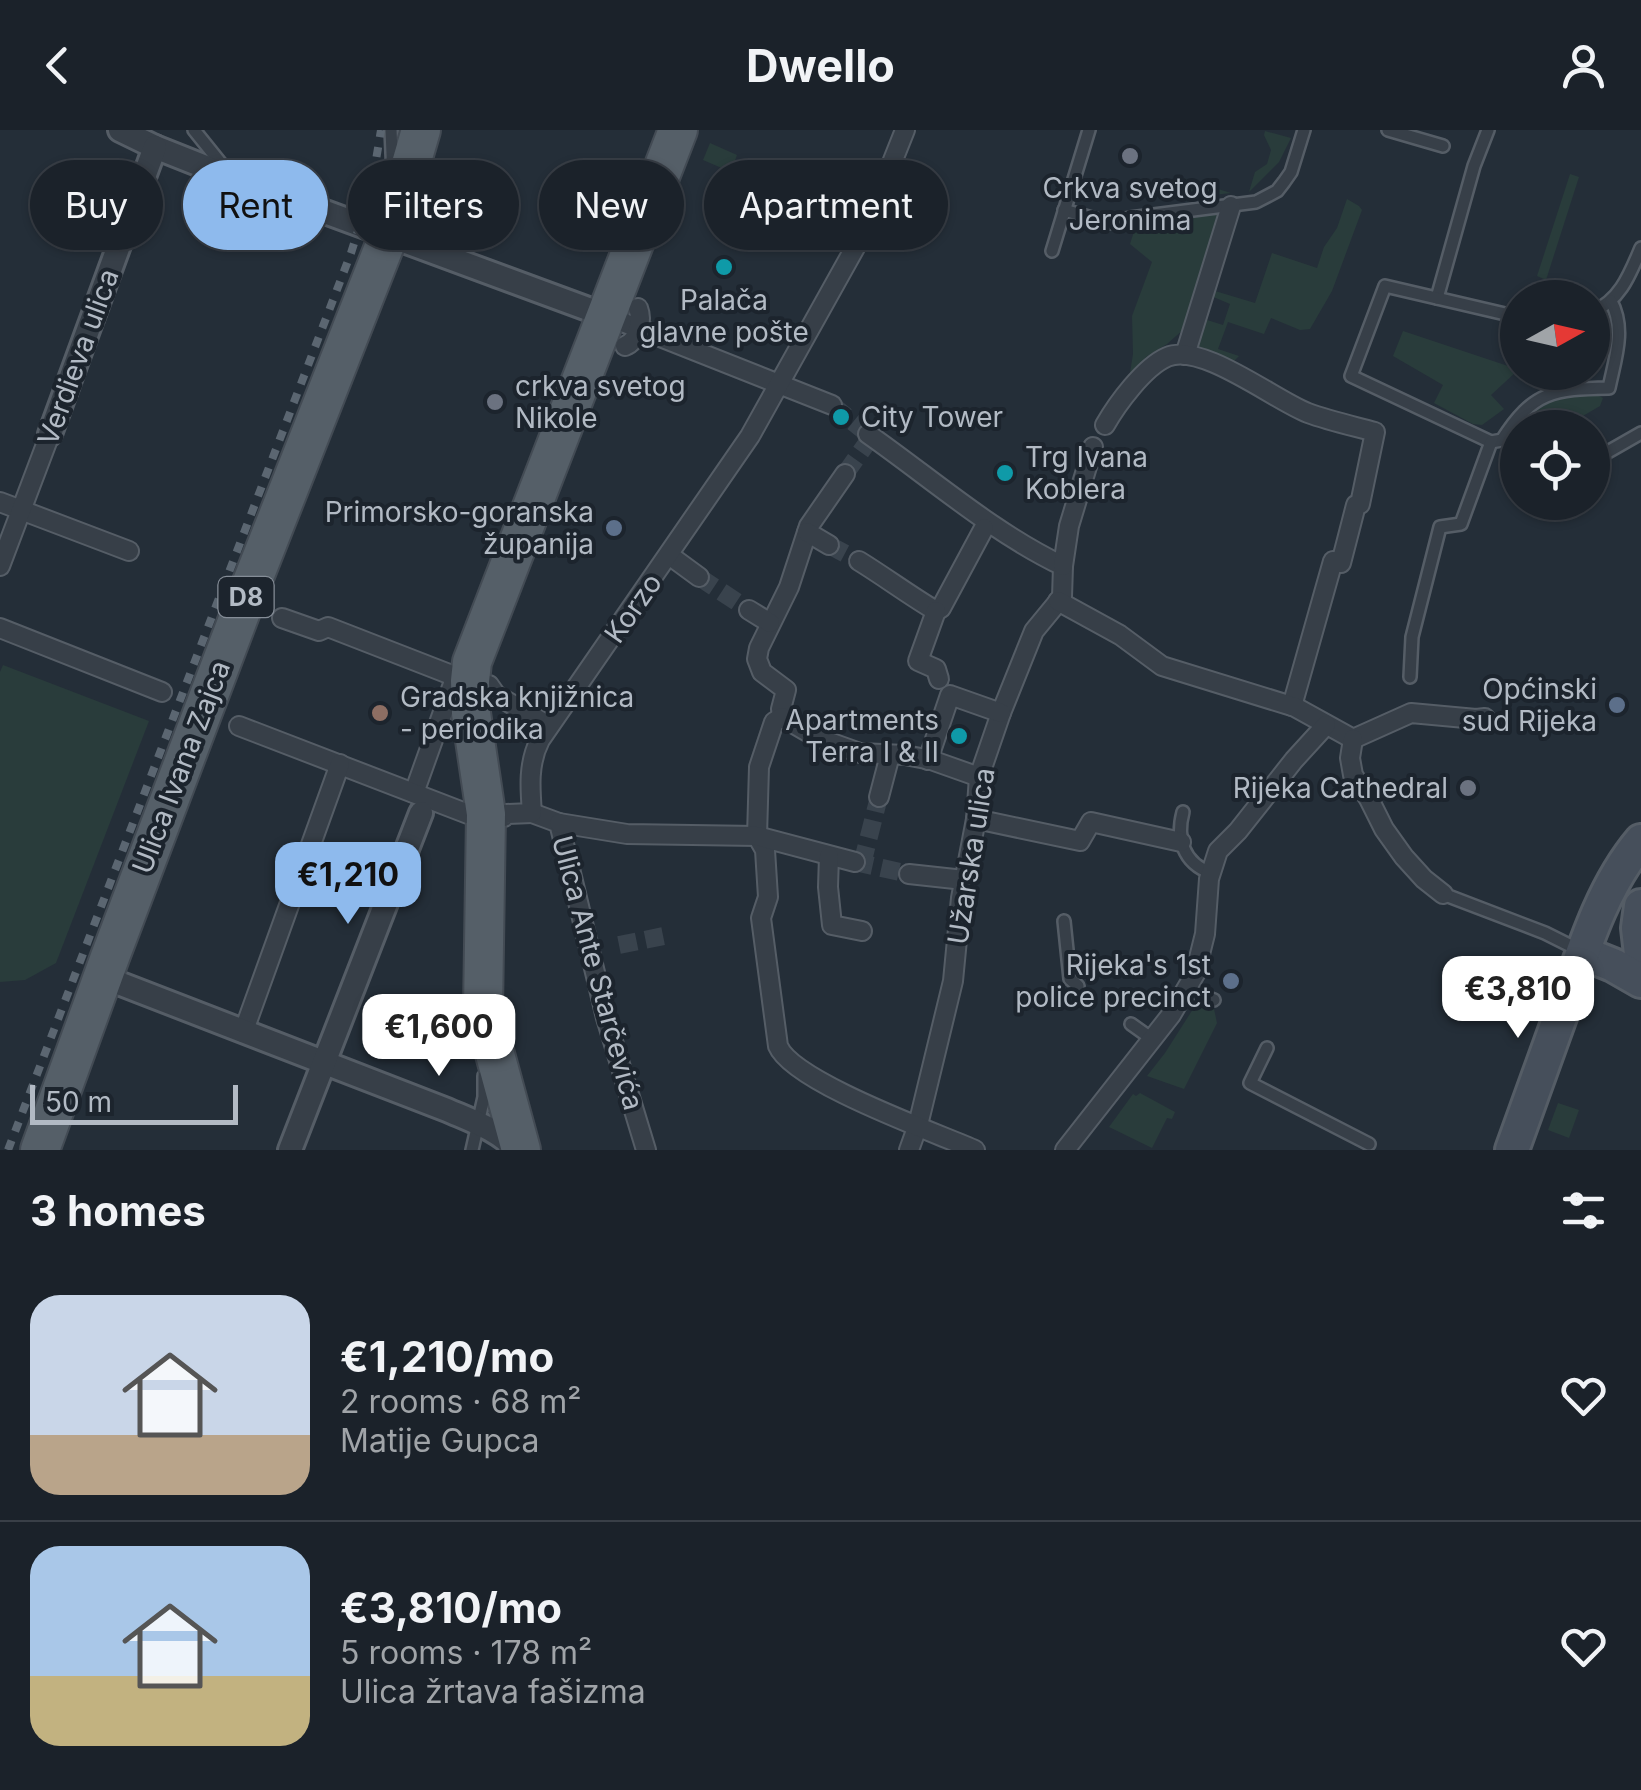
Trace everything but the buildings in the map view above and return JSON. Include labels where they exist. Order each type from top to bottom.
[{"type":"main road","name":"D8","points":[[412,160],[421,130]]},
{"type":"main road","points":[[519,1150],[483,1003],[486,814],[471,713],[473,658],[627,325],[678,130]]},
{"type":"main road","name":"Ulica Ivana Zajca","points":[[40,1150],[248,590],[382,250]]},
{"type":"main road","points":[[1512,1150],[1583,952],[1601,910],[1641,840]]},
{"type":"main road","points":[[1641,906],[1641,950]]},
{"type":"main road","points":[[1583,952],[1641,981]]},
{"type":"street","points":[[120,130],[188,160]]},
{"type":"street","name":"Korzo","points":[[532,813],[532,758],[540,740],[750,436],[866,228],[905,130]]},
{"type":"street","name":"Verdieva ulica","points":[[0,566],[155,147]]},
{"type":"street","points":[[1185,355],[1230,206]]},
{"type":"street","points":[[446,250],[832,405]]},
{"type":"street","points":[[1105,425],[1146,371],[1169,356],[1185,355],[1221,366],[1306,412],[1375,432],[1360,504],[1356,504],[1341,563],[1333,562],[1294,707]]},
{"type":"street","points":[[869,438],[1063,570],[1069,526],[1093,447]]},
{"type":"street","points":[[782,718],[786,690],[762,672],[757,659],[762,639],[789,587],[807,532],[845,474]]},
{"type":"street","points":[[0,502],[129,552]]},
{"type":"street","points":[[984,528],[939,610],[918,661],[936,668],[946,688],[1001,714]]},
{"type":"street","points":[[807,532],[830,545]]},
{"type":"street","points":[[670,555],[700,577]]},
{"type":"street","points":[[859,561],[897,588],[939,610]]},
{"type":"street","name":"Užarska ulica","points":[[909,1150],[953,980],[979,777],[1034,630],[1064,591],[1063,570]]},
{"type":"street","points":[[1058,602],[1120,636],[1162,666],[1294,707],[1353,739]]},
{"type":"street","points":[[748,610],[770,623]]},
{"type":"street","points":[[282,618],[319,631],[328,627],[472,680],[549,726]]},
{"type":"street","points":[[0,628],[162,692]]},
{"type":"street","points":[[290,1150],[417,801],[472,680]]},
{"type":"street","points":[[929,760],[946,688]]},
{"type":"street","points":[[1353,739],[1411,714],[1485,718]]},
{"type":"street","points":[[782,718],[818,738],[860,752],[929,760],[979,777]]},
{"type":"street","points":[[782,718],[774,722],[758,767],[757,836],[765,850],[768,897],[761,918],[782,1056],[833,1090],[974,1150]]},
{"type":"street","points":[[1065,1150],[1187,990],[1203,947],[1211,873],[1218,851],[1326,725]]},
{"type":"street","points":[[240,726],[340,764],[417,801],[467,818]]},
{"type":"street","points":[[1353,739],[1353,775],[1384,829],[1404,857],[1443,894]]},
{"type":"street","points":[[879,797],[890,755]]},
{"type":"street","points":[[243,1032],[340,764]]},
{"type":"street","points":[[504,822],[532,813]]},
{"type":"street","name":"Ulica Ante Starčevića","points":[[532,813],[558,823],[606,1018],[646,1150]]},
{"type":"street","points":[[976,819],[1080,841],[1091,822],[1181,842]]},
{"type":"street","points":[[558,823],[628,834],[757,836],[855,862]]},
{"type":"street","points":[[828,856],[832,925],[862,930]]},
{"type":"street","points":[[908,874],[964,880]]},
{"type":"street","points":[[103,977],[477,1124],[519,1150]]},
{"type":"lane","points":[[194,130],[218,160]]},
{"type":"lane","points":[[391,130],[391,160]]},
{"type":"lane","points":[[1052,251],[1089,130]]},
{"type":"lane","points":[[1064,210],[1109,223],[1256,202],[1277,191],[1291,172],[1304,130]]},
{"type":"lane","points":[[1388,130],[1443,146]]},
{"type":"lane","points":[[1437,298],[1488,130]]},
{"type":"lane","points":[[1500,313],[1385,286],[1350,376],[1492,442],[1502,440],[1521,412],[1547,396],[1608,388],[1620,326],[1611,301],[1622,290],[1641,248]]},
{"type":"lane","points":[[1610,451],[1641,433]]},
{"type":"lane","points":[[1410,676],[1412,637],[1440,528],[1461,524],[1492,442]]},
{"type":"lane","points":[[1183,812],[1179,826],[1181,842],[1194,863],[1211,873]]},
{"type":"lane","points":[[1443,894],[1545,933],[1583,952]]},
{"type":"lane","points":[[1064,921],[1070,979],[1078,986]]},
{"type":"lane","points":[[1187,990],[1214,1000]]},
{"type":"lane","points":[[472,1150],[484,1090],[480,1038],[483,1003]]},
{"type":"lane","points":[[1131,1024],[1152,1039]]},
{"type":"lane","points":[[1267,1048],[1250,1084],[1369,1144]]},
{"type":"green space","points":[[1265,131],[1291,138],[1279,162],[1249,192],[1255,172],[1267,164],[1271,150]]},
{"type":"green space","points":[[710,143],[737,155],[735,160],[703,160]]},
{"type":"green space","points":[[1570,174],[1579,177],[1546,280],[1537,276]]},
{"type":"green space","points":[[1183,178],[1231,193],[1167,200],[1179,192]]},
{"type":"green space","points":[[1347,199],[1362,210],[1332,291],[1310,329],[1300,330],[1271,318],[1264,334],[1228,322],[1218,349],[1239,356],[1233,362],[1196,348],[1204,319],[1223,325],[1230,304],[1211,296],[1215,291],[1255,303],[1272,253],[1317,268]]},
{"type":"green space","points":[[1225,210],[1193,321],[1146,357],[1129,379],[1132,316],[1152,262],[1130,244],[1137,222]]},
{"type":"green space","points":[[1403,331],[1500,363],[1500,387],[1491,395],[1504,409],[1482,425],[1473,424],[1434,403],[1443,385],[1393,356]]},
{"type":"green space","points":[[1594,393],[1603,398],[1593,410],[1539,410],[1553,401]]},
{"type":"green space","points":[[3,665],[149,721],[56,963],[25,980],[0,982],[0,672]]},
{"type":"green space","points":[[1193,1009],[1214,1009],[1217,1023],[1184,1089],[1147,1076]]},
{"type":"green space","points":[[1140,1093],[1175,1112],[1172,1119],[1167,1118],[1152,1148],[1109,1127],[1133,1094]]},
{"type":"green space","points":[[1558,1103],[1579,1110],[1569,1138],[1548,1130]]},
{"type":"tunnel","points":[[832,405],[868,434]]},
{"type":"tunnel","points":[[845,474],[867,443]]},
{"type":"tunnel","points":[[829,545],[859,561]]},
{"type":"tunnel","points":[[699,577],[749,610]]},
{"type":"tunnel","points":[[862,864],[879,797]]},
{"type":"tunnel","points":[[855,862],[909,874]]},
{"type":"tunnel","points":[[619,945],[664,936]]},
{"type":"railway","points":[[8,1150],[351,253],[371,190],[381,130]]},
{"type":"place","name":"Crkva svetog Jeronima","points":[[1130,156]]},
{"type":"place","name":"Palača glavne pošte","points":[[724,267]]},
{"type":"place","name":"crkva svetog Nikole","points":[[495,402]]},
{"type":"place","name":"City Tower","points":[[841,417]]},
{"type":"place","name":"Trg Ivana Koblera","points":[[1005,473]]},
{"type":"place","name":"Primorsko-goranska županija","points":[[614,528]]},
{"type":"place","name":"Općinski sud Rijeka","points":[[1617,705]]},
{"type":"place","name":"Gradska knjižnica - periodika","points":[[380,713]]},
{"type":"place","name":"Apartments Terra I & II","points":[[959,736]]},
{"type":"place","name":"Rijeka Cathedral","points":[[1468,788]]},
{"type":"place","name":"Rijeka's 1st police precinct","points":[[1231,981]]}]
